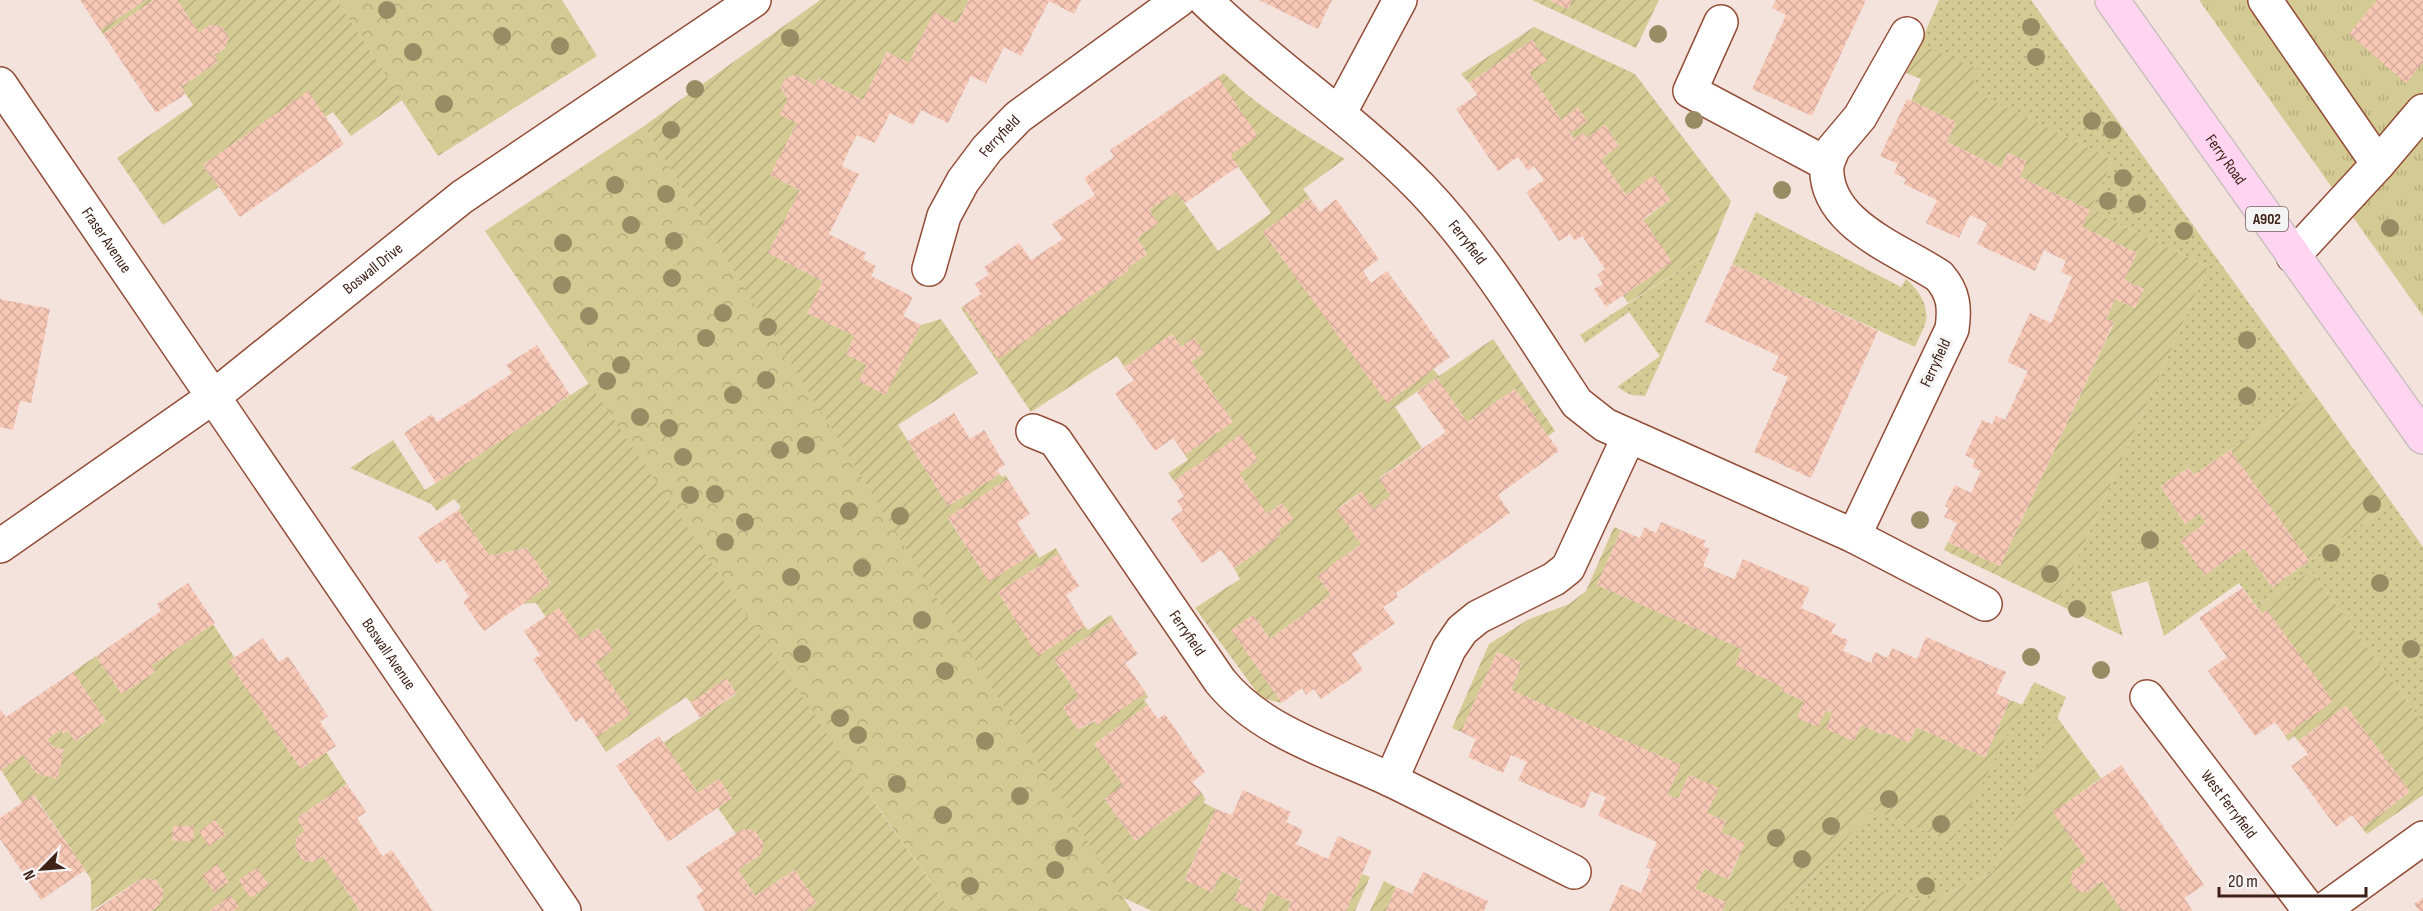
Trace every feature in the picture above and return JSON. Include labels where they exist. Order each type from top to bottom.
[{"type":"main road","name":"Ferry Road","points":[[2112,0],[2423,437]]},
{"type":"street","name":"Boswall Drive","points":[[0,546],[213,397],[462,197],[754,0]]},
{"type":"street","name":"Ferryfield","points":[[929,269],[944,216],[963,181],[987,149],[1018,117],[1179,0]]},
{"type":"street","name":"Ferryfield","points":[[1205,0],[1230,24],[1394,162],[1464,237],[1516,309],[1577,403],[1605,425],[1854,536],[1985,604]]},
{"type":"street","points":[[1339,114],[1400,0]]},
{"type":"street","points":[[2265,0],[2378,164]]},
{"type":"street","points":[[1721,22],[1690,91],[1827,164],[1833,149],[1860,117],[1907,34]]},
{"type":"street","name":"Fraser Avenue","points":[[0,84],[213,397]]},
{"type":"street","points":[[2293,256],[2378,164],[2423,111]]},
{"type":"street","name":"Ferryfield","points":[[1827,164],[1825,179],[1837,206],[1861,229],[1939,276],[1948,286],[1955,309],[1952,329],[1854,536]]},
{"type":"street","name":"Boswall Avenue","points":[[213,397],[564,911]]},
{"type":"street","name":"Ferryfield","points":[[1033,430],[1055,440],[1232,696],[1267,723],[1391,780],[1574,872]]},
{"type":"street","points":[[1391,780],[1455,640],[1478,617],[1554,579],[1568,567],[1629,436]]},
{"type":"street","name":"West Ferryfield","points":[[2147,697],[2310,911]]},
{"type":"street","points":[[2322,911],[2423,838]]},
{"type":"green space","points":[[145,0],[154,0],[103,34],[100,30]]},
{"type":"green space","points":[[177,0],[337,0],[402,100],[351,136],[333,112],[325,117],[308,92],[203,165],[219,187],[163,225],[117,158],[193,105],[181,87],[218,62],[214,55],[225,48],[229,37],[221,26],[210,25],[199,33]]},
{"type":"green space","points":[[337,0],[562,0],[597,56],[438,156]]},
{"type":"green space","points":[[820,0],[969,0],[957,24],[934,13],[909,63],[887,52],[863,100],[819,78],[815,85],[795,75],[786,78],[781,88],[788,99],[781,115],[797,123],[771,175],[800,190],[768,253],[823,281],[808,313],[855,336],[846,354],[867,365],[859,381],[885,394],[921,325],[941,319],[978,373],[898,425],[948,506],[1000,474],[1002,477],[1005,475],[1008,479],[948,518],[989,581],[1036,552],[1039,558],[1056,548],[1059,554],[998,592],[1038,655],[1085,626],[1088,630],[1111,615],[1114,620],[1054,659],[1079,697],[1063,707],[1078,730],[1146,693],[1148,697],[1144,700],[1148,705],[1094,744],[1124,785],[1105,799],[1135,841],[1202,793],[1204,803],[1216,809],[1185,879],[1212,892],[1222,871],[1242,881],[1234,901],[1256,911],[1152,911],[1122,897],[644,126]]},
{"type":"green space","points":[[1532,0],[1549,0],[1568,9],[1572,0],[1659,0],[1636,48]]},
{"type":"green space","points":[[1939,0],[2031,0],[2313,392],[2194,475],[2188,468],[2161,486],[2185,524],[2200,514],[2206,523],[2181,541],[2205,575],[2244,548],[2272,587],[2392,503],[2423,547],[2423,723],[2311,571],[2257,607],[2239,583],[2164,636],[2148,581],[2111,592],[2123,636],[2057,604],[2208,267],[2090,210],[2113,160],[1970,90],[1920,44]]},
{"type":"green space","points":[[2199,0],[2423,0],[2423,316]]},
{"type":"green space","points":[[1534,27],[1635,74],[1731,201],[1711,250],[1628,303],[1623,296],[1671,262],[1643,220],[1670,200],[1654,176],[1626,195],[1601,159],[1619,146],[1605,125],[1586,138],[1583,133],[1574,139],[1570,133],[1587,121],[1578,108],[1561,120],[1529,72],[1546,60],[1532,40],[1469,83],[1461,74]]},
{"type":"green space","points":[[1920,44],[1978,69],[1971,90],[2113,160],[2090,210],[2208,267],[2057,604],[1944,550],[1948,542],[2000,566],[2114,323],[2106,319],[2115,299],[2135,308],[2144,289],[2124,280],[2137,253],[2082,227],[2089,210],[2020,177],[2026,161],[2008,153],[2001,168],[1947,142],[1956,122],[1911,101],[1921,79],[1906,73]]},
{"type":"green space","points":[[1224,73],[1266,109],[1345,159],[1303,189],[1310,198],[1263,232],[1356,359],[1433,369],[1439,376],[1493,339],[1555,431],[1548,436],[1515,389],[1467,422],[1437,378],[1395,407],[1422,448],[1379,478],[1391,496],[1373,509],[1361,492],[1337,509],[1361,544],[1318,576],[1331,595],[1270,639],[1253,615],[1232,630],[1282,703],[1261,698],[1195,608],[1240,579],[1234,568],[1281,535],[1278,530],[1293,519],[1282,503],[1267,514],[1239,473],[1258,460],[1241,435],[1174,481],[1168,473],[1188,460],[1185,455],[1233,422],[1191,362],[1204,353],[1194,338],[1181,347],[1172,334],[1124,367],[1117,356],[1031,412],[961,308],[963,306],[998,358],[1128,271],[1127,268],[1147,254],[1137,238],[1158,223],[1149,210],[1176,191],[1218,251],[1271,213],[1230,155],[1218,77]]},
{"type":"green space","points":[[644,126],[1132,911],[951,911],[834,745],[485,231]]},
{"type":"green space","points":[[1756,212],[1901,287],[1906,279],[1918,292],[1926,309],[1926,321],[1915,347],[1732,264]]},
{"type":"green space","points":[[1711,250],[1645,396],[1631,395],[1617,387],[1660,356],[1629,312],[1585,343],[1580,335]]},
{"type":"green space","points":[[589,383],[880,811],[951,911],[805,911],[816,903],[795,870],[755,896],[738,870],[760,855],[763,843],[755,831],[743,829],[736,834],[718,808],[732,798],[719,779],[698,793],[663,743],[736,694],[727,679],[691,703],[686,697],[606,752],[596,737],[630,714],[596,662],[598,628],[581,640],[546,617],[536,603],[522,604],[551,584],[527,548],[489,556],[458,510],[461,507],[454,499],[437,511],[431,504],[350,468],[393,440],[425,490]]},
{"type":"green space","points":[[2313,392],[2392,503],[2309,561],[2230,450]]},
{"type":"green space","points":[[1614,527],[1621,530],[1597,585],[1742,649],[1736,665],[1783,687],[1782,691],[1804,701],[1797,718],[1826,710],[1833,713],[1826,729],[1854,741],[1861,725],[1883,735],[1885,732],[1909,743],[1916,727],[1985,757],[2010,700],[2023,705],[1952,842],[1872,810],[1783,911],[1722,911],[1725,902],[1695,889],[1704,869],[1729,879],[1745,843],[1721,832],[1726,821],[1707,813],[1718,788],[1689,775],[1678,799],[1667,795],[1680,765],[1511,690],[1522,663],[1497,652],[1461,732],[1452,728],[1489,644],[1527,620],[1569,604],[1586,591]]},
{"type":"green space","points":[[2311,571],[2423,723],[2423,795],[2367,834],[2362,828],[2410,792],[2346,706],[2298,741],[2294,736],[2288,741],[2285,736],[2267,610],[2262,614],[2257,607]]},
{"type":"green space","points":[[213,624],[235,658],[265,716],[301,769],[326,752],[347,784],[297,818],[305,831],[297,837],[295,847],[303,861],[314,862],[323,856],[360,911],[151,911],[159,905],[164,892],[155,879],[141,879],[91,911],[91,879],[34,795],[22,803],[1,770],[23,755],[36,773],[57,778],[64,750],[52,746],[47,739],[60,730],[68,731],[76,741],[106,721],[73,672],[96,656],[122,694],[155,672],[151,666]]},
{"type":"green space","points":[[2034,682],[2066,697],[1993,872],[1929,902],[1883,891],[1857,911],[1783,911],[1872,810],[1952,842]]},
{"type":"green space","points":[[2057,717],[2101,778],[2054,812],[2087,861],[2070,881],[2078,891],[2087,892],[2102,881],[2122,911],[1857,911],[1883,891],[1929,902],[1993,872]]},
{"type":"green space","points":[[1362,874],[1370,877],[1355,911],[1346,911]]},
{"type":"green space","points":[[1384,881],[1396,887],[1386,911],[1370,911]]},
{"type":"green space","points":[[1269,892],[1291,902],[1288,911],[1261,911]]},
{"type":"building","points":[[80,0],[145,0],[100,30]]},
{"type":"building","points":[[154,0],[177,0],[199,33],[210,25],[221,26],[229,37],[225,48],[214,55],[218,62],[181,87],[186,94],[156,113],[103,34]]},
{"type":"building","points":[[969,0],[1081,0],[1074,14],[1049,1],[1021,56],[1004,47],[986,83],[971,76],[948,123],[921,110],[913,125],[890,113],[875,143],[857,135],[849,150],[842,166],[859,174],[829,234],[866,253],[863,259],[876,266],[871,276],[913,297],[903,316],[921,325],[885,395],[859,381],[867,365],[846,354],[855,336],[807,313],[823,281],[768,253],[800,190],[770,175],[797,123],[780,115],[788,99],[781,88],[786,78],[795,75],[815,85],[819,78],[863,100],[887,52],[909,63],[934,12],[957,24]]},
{"type":"building","points":[[1259,0],[1332,0],[1318,29]]},
{"type":"building","points":[[1549,0],[1572,0],[1568,9]]},
{"type":"building","points":[[1776,0],[1866,0],[1812,116],[1752,89],[1786,15],[1772,8]]},
{"type":"building","points":[[2377,0],[2423,0],[2423,62],[2406,83],[2349,34]]},
{"type":"building","points":[[1532,40],[1547,60],[1529,72],[1561,120],[1578,107],[1587,121],[1570,133],[1574,139],[1583,133],[1586,138],[1605,125],[1619,146],[1601,159],[1626,195],[1654,175],[1670,200],[1643,219],[1672,262],[1606,307],[1594,289],[1603,284],[1597,275],[1605,269],[1582,236],[1575,241],[1570,234],[1559,241],[1526,192],[1544,180],[1534,166],[1528,171],[1518,157],[1498,171],[1456,109],[1477,95],[1469,83]]},
{"type":"building","points":[[1218,77],[1258,136],[1230,155],[1239,166],[1185,203],[1176,192],[1149,210],[1158,223],[1137,238],[1147,254],[1127,268],[1128,271],[998,359],[963,306],[981,294],[975,284],[989,274],[984,267],[1019,243],[1031,260],[1063,239],[1052,224],[1095,195],[1084,178],[1114,157],[1110,150]]},
{"type":"building","points":[[308,91],[344,144],[240,217],[203,165]]},
{"type":"building","points":[[1907,99],[1956,122],[1947,142],[2001,168],[2008,153],[2026,161],[2020,177],[2090,210],[2082,227],[2137,253],[2124,280],[2144,289],[2135,308],[2115,299],[2106,319],[2114,322],[2000,566],[1948,542],[1957,523],[1944,517],[1949,508],[1945,506],[1955,485],[1971,493],[1981,471],[1972,467],[1975,460],[1965,455],[1982,420],[1992,424],[1996,416],[2005,420],[2028,371],[2007,362],[2030,313],[2051,323],[2072,277],[2061,272],[2066,261],[2044,250],[2035,271],[1977,244],[1987,223],[1970,215],[1959,238],[1926,223],[1937,200],[1904,184],[1906,179],[1894,173],[1898,164],[1880,156]]},
{"type":"building","points":[[1310,198],[1320,212],[1336,199],[1379,259],[1363,271],[1371,283],[1387,271],[1450,357],[1387,403],[1263,232]]},
{"type":"building","points":[[1732,264],[1878,331],[1811,478],[1754,452],[1788,377],[1772,370],[1779,356],[1705,322]]},
{"type":"building","points":[[0,299],[50,309],[31,403],[20,401],[13,430],[0,427]]},
{"type":"building","points":[[1172,334],[1181,347],[1194,338],[1204,353],[1191,362],[1233,422],[1185,455],[1173,438],[1155,451],[1115,393],[1134,380],[1124,367]]},
{"type":"building","points":[[537,345],[570,395],[436,483],[404,433],[432,414],[437,422],[505,378],[512,373],[506,365]]},
{"type":"building","points":[[1437,378],[1467,422],[1515,389],[1559,451],[1498,495],[1510,513],[1396,593],[1398,597],[1383,607],[1395,623],[1352,654],[1363,670],[1321,699],[1314,689],[1306,695],[1302,688],[1282,703],[1231,630],[1253,615],[1270,639],[1331,595],[1317,576],[1361,544],[1337,510],[1362,492],[1373,509],[1391,496],[1379,479],[1446,432],[1417,392]]},
{"type":"building","points":[[954,413],[970,439],[984,430],[1005,465],[997,470],[1000,474],[948,506],[908,441]]},
{"type":"building","points":[[1241,434],[1258,460],[1239,473],[1267,514],[1282,503],[1293,519],[1278,530],[1281,535],[1234,568],[1221,550],[1202,563],[1171,519],[1183,510],[1177,501],[1184,496],[1174,481]]},
{"type":"building","points":[[2230,450],[2309,561],[2272,587],[2244,548],[2205,575],[2180,541],[2206,523],[2200,514],[2185,524],[2161,486],[2188,468],[2194,475]]},
{"type":"building","points":[[1008,479],[1030,514],[1017,523],[1036,552],[989,582],[948,517]]},
{"type":"building","points":[[458,510],[489,556],[527,548],[551,584],[484,631],[463,602],[469,597],[444,559],[437,564],[418,537]]},
{"type":"building","points":[[1661,522],[1706,541],[1703,546],[1710,549],[1703,566],[1734,579],[1743,559],[1810,588],[1801,608],[1836,624],[1831,633],[1848,640],[1843,651],[1871,663],[1875,652],[1888,658],[1892,648],[1917,659],[1926,637],[2006,672],[1996,693],[2010,700],[1985,757],[1916,727],[1909,743],[1885,732],[1884,735],[1861,725],[1854,741],[1826,729],[1833,713],[1826,710],[1818,727],[1797,718],[1804,701],[1782,691],[1783,687],[1735,665],[1742,649],[1597,585],[1621,530],[1640,538],[1645,527],[1656,533]]},
{"type":"building","points":[[1059,554],[1079,586],[1066,595],[1085,626],[1038,656],[998,592]]},
{"type":"building","points":[[188,583],[215,623],[151,666],[155,672],[122,694],[96,656],[161,611],[157,604]]},
{"type":"building","points":[[2242,588],[2262,614],[2267,610],[2333,701],[2285,736],[2275,722],[2255,736],[2208,671],[2227,657],[2199,618]]},
{"type":"building","points":[[559,608],[581,640],[598,628],[613,650],[596,662],[631,714],[596,737],[582,717],[576,722],[533,659],[540,655],[524,631]]},
{"type":"building","points":[[1114,620],[1138,654],[1125,663],[1146,693],[1097,725],[1094,720],[1078,730],[1063,707],[1079,697],[1054,659]]},
{"type":"building","points":[[263,638],[279,662],[288,656],[328,716],[320,722],[336,746],[301,769],[228,662]]},
{"type":"building","points":[[1497,652],[1522,663],[1511,690],[1681,765],[1667,795],[1678,799],[1689,775],[1719,788],[1707,813],[1726,821],[1721,832],[1745,843],[1728,879],[1704,869],[1695,889],[1726,902],[1722,911],[1609,911],[1621,884],[1641,893],[1651,869],[1646,867],[1657,842],[1598,816],[1606,797],[1591,791],[1584,809],[1518,780],[1527,762],[1511,755],[1503,773],[1468,757],[1476,739],[1461,732]]},
{"type":"building","points":[[73,672],[106,721],[75,741],[68,731],[63,734],[60,730],[47,739],[52,746],[64,750],[57,779],[36,773],[23,755],[0,771],[0,709],[6,717]]},
{"type":"building","points":[[726,678],[736,693],[700,718],[691,703]]},
{"type":"building","points":[[1148,705],[1158,719],[1165,714],[1205,772],[1192,782],[1202,793],[1135,841],[1105,799],[1123,785],[1094,744]]},
{"type":"building","points":[[2346,706],[2410,792],[2362,828],[2352,815],[2336,827],[2291,766],[2308,754],[2298,741]]},
{"type":"building","points":[[659,736],[698,793],[719,779],[732,798],[668,842],[616,766]]},
{"type":"building","points":[[2121,765],[2204,885],[2184,898],[2193,911],[2122,911],[2102,881],[2087,892],[2078,891],[2070,881],[2073,871],[2087,861],[2053,812]]},
{"type":"building","points":[[347,784],[366,812],[357,818],[381,854],[383,856],[392,850],[433,911],[360,911],[323,856],[314,862],[303,861],[295,847],[297,837],[305,831],[297,818]]},
{"type":"building","points":[[1243,790],[1291,812],[1286,822],[1303,830],[1296,844],[1328,859],[1338,836],[1372,851],[1346,911],[1288,911],[1291,902],[1269,892],[1261,911],[1256,911],[1234,901],[1242,880],[1222,871],[1212,892],[1185,880],[1216,809],[1232,815]]},
{"type":"building","points":[[33,795],[85,870],[41,900],[0,839],[0,818]]},
{"type":"building","points":[[215,820],[226,835],[209,846],[199,831]]},
{"type":"building","points":[[173,826],[194,826],[193,841],[172,841]]},
{"type":"building","points":[[743,829],[755,831],[764,844],[760,855],[738,870],[755,896],[795,870],[817,903],[805,911],[705,911],[696,896],[703,891],[686,867]]},
{"type":"building","points":[[217,864],[229,882],[214,892],[202,875]]},
{"type":"building","points":[[257,868],[269,885],[250,898],[239,880]]},
{"type":"building","points":[[1423,872],[1488,901],[1484,911],[1386,911],[1396,887],[1412,894]]},
{"type":"building","points":[[141,879],[155,879],[164,892],[159,905],[151,911],[94,911]]},
{"type":"building","points":[[231,896],[239,907],[233,911],[209,911]]},
{"type":"building","points":[[2423,898],[2423,911],[2419,911],[2414,904]]}]
